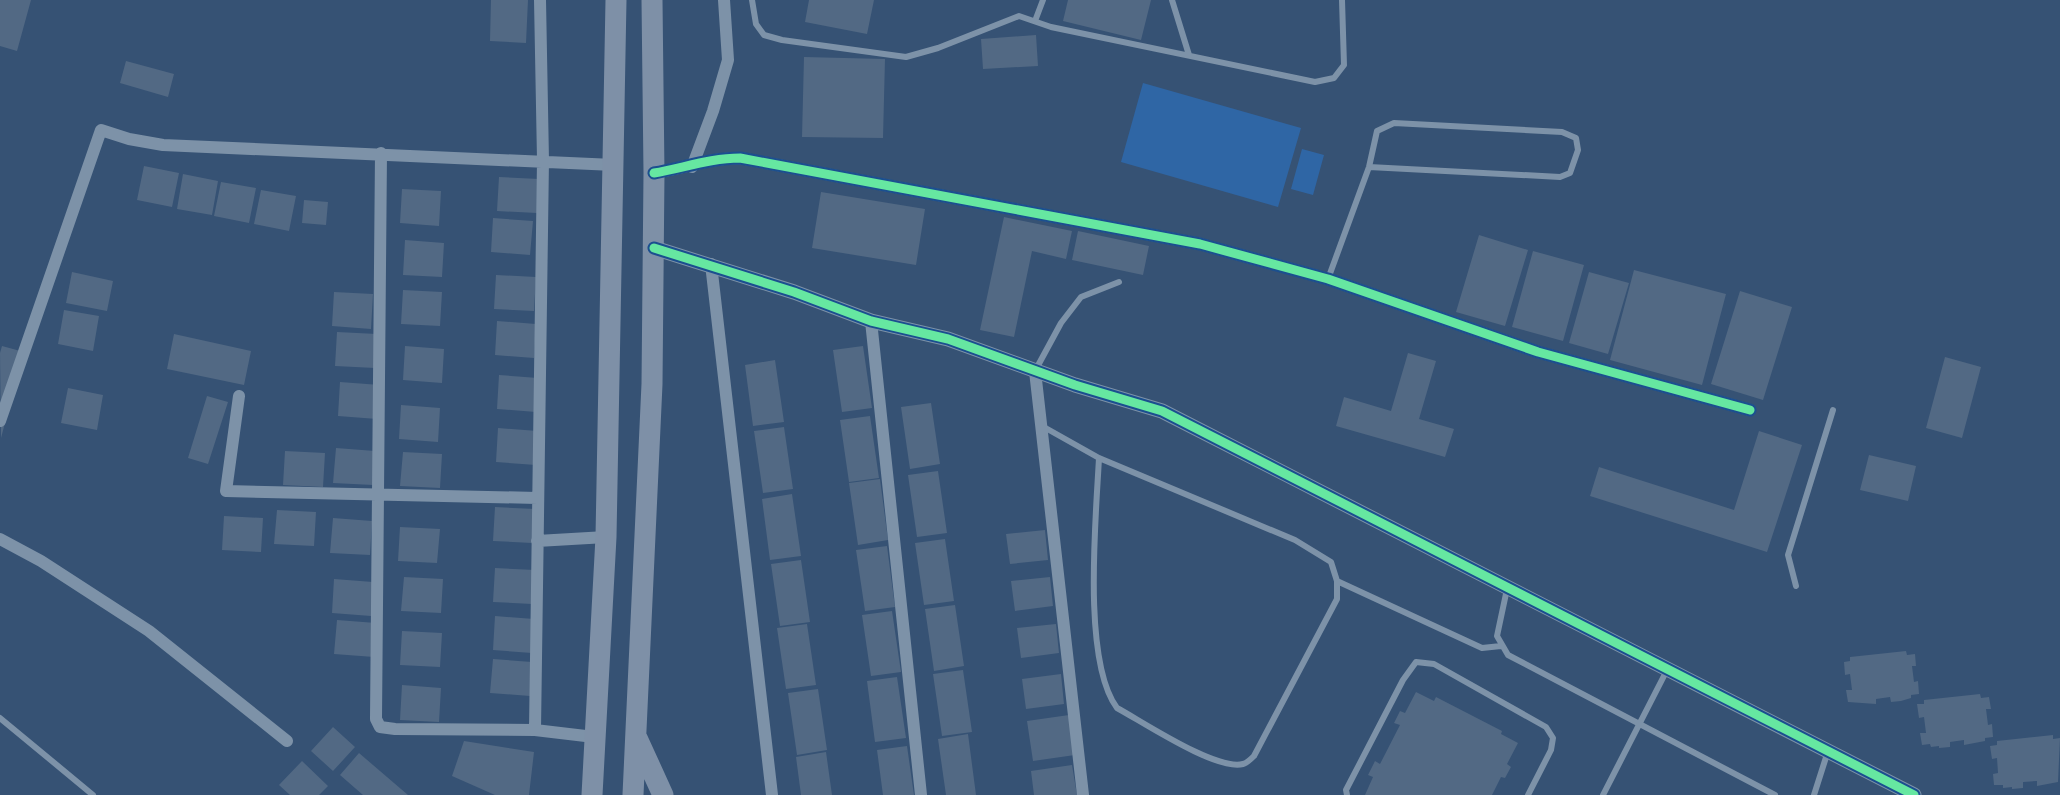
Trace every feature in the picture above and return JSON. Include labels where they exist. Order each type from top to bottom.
[{"type":"highway","points":[[592,795],[606,537],[616,0]]},
{"type":"highway","points":[[633,795],[652,384],[654,173],[652,0]]},
{"type":"highway","points":[[636,736],[663,795]]},
{"type":"highway","points":[[587,795],[594,737]]},
{"type":"street","points":[[535,730],[543,160],[540,0]]},
{"type":"street","points":[[692,166],[714,111],[728,60],[724,0]]},
{"type":"street","points":[[0,421],[101,130],[129,139],[163,145],[543,160],[614,165]]},
{"type":"street","points":[[381,153],[376,494],[376,719],[380,727],[535,730],[594,737]]},
{"type":"street","points":[[654,173],[692,166],[715,158],[740,158],[1200,244],[1328,279],[1538,352],[1750,410]]},
{"type":"street","points":[[654,248],[711,264],[871,321],[948,339],[1035,371],[1162,411],[1914,795]]},
{"type":"street","points":[[711,264],[772,795]]},
{"type":"street","points":[[871,321],[921,795]]},
{"type":"street","points":[[1035,371],[1083,795]]},
{"type":"street","points":[[239,396],[226,491],[537,498]]},
{"type":"street","points":[[537,541],[606,537]]},
{"type":"street","points":[[0,539],[41,561],[149,631],[286,741]]},
{"type":"lane","points":[[752,0],[756,24],[764,35],[906,57],[938,48],[1019,16],[1189,56],[1315,82],[1334,78],[1344,65],[1342,0]]},
{"type":"lane","points":[[1035,21],[1043,0]]},
{"type":"lane","points":[[1172,0],[1189,56]]},
{"type":"lane","points":[[1328,279],[1369,167],[1377,131],[1394,123],[1562,132],[1576,138],[1578,150],[1570,173],[1560,177],[1369,167]]},
{"type":"lane","points":[[1035,371],[1061,323],[1081,297],[1119,282]]},
{"type":"lane","points":[[1796,586],[1788,555],[1833,410]]},
{"type":"lane","points":[[1041,425],[1099,458],[1295,540],[1331,562],[1337,581],[1336,599],[1254,756],[1245,764],[1232,765],[1207,758],[1117,708],[1108,695],[1102,677],[1093,582],[1099,458]]},
{"type":"lane","points":[[1337,581],[1482,648],[1500,646]]},
{"type":"lane","points":[[1507,589],[1497,636],[1500,646],[1508,655],[1640,722],[1775,795]]},
{"type":"lane","points":[[1347,795],[1346,790],[1397,690],[1416,662],[1434,664],[1546,727],[1553,738],[1551,750],[1528,795]]},
{"type":"lane","points":[[1603,795],[1668,669]]},
{"type":"lane","points":[[0,718],[93,795]]},
{"type":"lane","points":[[1814,795],[1828,750]]},
{"type":"shaded area","points":[[1143,83],[1301,128],[1278,207],[1121,162]]},
{"type":"shaded area","points":[[1302,149],[1324,155],[1313,195],[1291,189]]},
{"type":"building","points":[[0,0],[31,0],[17,51],[0,46]]},
{"type":"building","points":[[491,0],[528,0],[526,43],[490,41]]},
{"type":"building","points":[[809,0],[874,0],[867,34],[805,22]]},
{"type":"building","points":[[1068,0],[1151,0],[1141,40],[1063,21]]},
{"type":"building","points":[[1036,35],[1038,66],[983,69],[981,39]]},
{"type":"building","points":[[804,57],[885,59],[883,138],[802,137]]},
{"type":"building","points":[[126,61],[174,74],[168,97],[120,83]]},
{"type":"building","points":[[144,166],[179,173],[172,207],[137,200]]},
{"type":"building","points":[[183,174],[218,181],[212,215],[177,209]]},
{"type":"building","points":[[499,177],[539,179],[537,213],[497,211]]},
{"type":"building","points":[[221,182],[256,188],[249,223],[214,216]]},
{"type":"building","points":[[402,189],[441,191],[439,226],[400,223]]},
{"type":"building","points":[[261,190],[296,196],[289,231],[254,224]]},
{"type":"building","points":[[821,192],[925,209],[916,265],[812,248]]},
{"type":"building","points":[[304,200],[328,202],[326,225],[302,223]]},
{"type":"building","points":[[1004,217],[1072,231],[1066,259],[1032,251],[1014,337],[980,330]]},
{"type":"building","points":[[493,218],[533,221],[530,255],[491,252]]},
{"type":"building","points":[[1078,231],[1149,246],[1143,275],[1072,260]]},
{"type":"building","points":[[1479,235],[1528,250],[1505,326],[1456,312]]},
{"type":"building","points":[[405,240],[444,243],[442,277],[403,275]]},
{"type":"building","points":[[1533,251],[1584,265],[1563,341],[1512,327]]},
{"type":"building","points":[[1634,270],[1726,294],[1702,385],[1610,360]]},
{"type":"building","points":[[72,272],[113,281],[107,311],[66,303]]},
{"type":"building","points":[[1589,272],[1629,283],[1608,354],[1569,343]]},
{"type":"building","points":[[496,275],[536,277],[534,311],[494,309]]},
{"type":"building","points":[[403,290],[442,292],[440,326],[401,324]]},
{"type":"building","points":[[1740,291],[1792,307],[1763,400],[1711,384]]},
{"type":"building","points":[[334,292],[373,294],[371,329],[332,326]]},
{"type":"building","points":[[64,310],[99,316],[93,351],[58,344]]},
{"type":"building","points":[[497,321],[536,324],[534,358],[495,355]]},
{"type":"building","points":[[337,332],[377,334],[375,368],[335,366]]},
{"type":"building","points":[[174,334],[251,351],[244,385],[167,369]]},
{"type":"building","points":[[2,346],[24,352],[1,438],[0,353]]},
{"type":"building","points":[[405,346],[444,349],[442,383],[403,380]]},
{"type":"building","points":[[863,346],[872,408],[842,412],[833,350]]},
{"type":"building","points":[[1408,353],[1436,361],[1419,419],[1454,429],[1445,457],[1336,426],[1344,397],[1391,411]]},
{"type":"building","points":[[1945,357],[1981,367],[1962,438],[1926,428]]},
{"type":"building","points":[[775,360],[784,422],[753,426],[745,365]]},
{"type":"building","points":[[499,375],[538,378],[536,412],[497,409]]},
{"type":"building","points":[[340,382],[380,385],[377,419],[338,416]]},
{"type":"building","points":[[68,388],[103,395],[97,430],[61,423]]},
{"type":"building","points":[[207,396],[228,402],[208,464],[188,458]]},
{"type":"building","points":[[931,403],[940,464],[910,469],[901,407]]},
{"type":"building","points":[[401,405],[440,408],[438,442],[399,439]]},
{"type":"building","points":[[870,416],[879,478],[849,482],[840,420]]},
{"type":"building","points":[[784,427],[793,489],[763,493],[754,431]]},
{"type":"building","points":[[498,428],[538,431],[536,465],[496,462]]},
{"type":"building","points":[[1759,431],[1802,445],[1767,552],[1590,496],[1599,467],[1734,510]]},
{"type":"building","points":[[336,448],[375,451],[373,485],[333,483]]},
{"type":"building","points":[[285,451],[325,453],[323,487],[283,485]]},
{"type":"building","points":[[403,452],[442,454],[440,488],[400,486]]},
{"type":"building","points":[[1869,455],[1916,466],[1908,501],[1860,490]]},
{"type":"building","points":[[938,471],[947,533],[917,537],[908,475]]},
{"type":"building","points":[[880,479],[888,540],[858,545],[849,483]]},
{"type":"building","points":[[792,494],[801,556],[770,560],[762,499]]},
{"type":"building","points":[[495,507],[535,509],[532,543],[493,541]]},
{"type":"building","points":[[277,510],[316,512],[314,546],[274,544]]},
{"type":"building","points":[[224,516],[263,518],[261,552],[222,550]]},
{"type":"building","points":[[333,518],[372,521],[370,555],[330,553]]},
{"type":"building","points":[[400,527],[440,529],[437,563],[398,561]]},
{"type":"building","points":[[1045,530],[1048,560],[1010,564],[1006,534]]},
{"type":"building","points":[[945,539],[954,601],[924,605],[915,543]]},
{"type":"building","points":[[887,546],[895,607],[865,611],[856,550]]},
{"type":"building","points":[[801,560],[810,622],[780,626],[771,564]]},
{"type":"building","points":[[495,568],[535,570],[532,604],[493,602]]},
{"type":"building","points":[[404,577],[443,579],[441,613],[401,611]]},
{"type":"building","points":[[1050,577],[1053,606],[1015,611],[1011,581]]},
{"type":"building","points":[[334,579],[373,582],[371,616],[332,613]]},
{"type":"building","points":[[955,605],[964,666],[934,671],[925,609]]},
{"type":"building","points":[[892,611],[901,672],[871,676],[862,615]]},
{"type":"building","points":[[495,616],[534,619],[532,653],[493,650]]},
{"type":"building","points":[[337,620],[376,623],[374,657],[334,654]]},
{"type":"building","points":[[807,624],[816,685],[786,689],[777,628]]},
{"type":"building","points":[[1056,624],[1059,653],[1021,658],[1017,628]]},
{"type":"building","points":[[402,631],[442,633],[440,667],[400,665]]},
{"type":"building","points":[[1906,651],[1907,655],[1915,654],[1916,666],[1912,666],[1914,682],[1918,681],[1919,694],[1911,695],[1911,698],[1901,701],[1891,702],[1890,697],[1876,699],[1876,704],[1848,702],[1846,690],[1852,690],[1850,674],[1845,675],[1844,662],[1850,661],[1850,657]]},
{"type":"building","points":[[493,659],[532,662],[530,696],[490,693]]},
{"type":"building","points":[[963,670],[972,732],[942,736],[933,674]]},
{"type":"building","points":[[1061,674],[1064,704],[1026,709],[1022,679]]},
{"type":"building","points":[[897,677],[906,738],[875,742],[867,681]]},
{"type":"building","points":[[402,685],[441,688],[439,722],[400,720]]},
{"type":"building","points":[[818,689],[827,750],[797,755],[788,693]]},
{"type":"building","points":[[1416,692],[1434,701],[1436,697],[1502,731],[1501,734],[1518,743],[1507,764],[1511,767],[1505,778],[1501,777],[1492,795],[1365,795],[1373,777],[1368,775],[1375,761],[1380,764],[1400,725],[1394,723],[1400,711],[1405,713]]},
{"type":"building","points":[[1980,694],[1981,698],[1989,697],[1991,709],[1986,709],[1988,725],[1992,724],[1993,737],[1964,745],[1964,740],[1950,742],[1950,747],[1922,745],[1920,733],[1926,733],[1924,717],[1919,718],[1917,704],[1924,704],[1924,700]]},
{"type":"building","points":[[1069,715],[1075,755],[1033,761],[1027,721]]},
{"type":"building","points":[[333,727],[355,747],[333,771],[311,751]]},
{"type":"building","points":[[968,734],[976,795],[946,795],[938,739]]},
{"type":"building","points":[[2053,735],[2053,739],[2060,738],[2058,782],[2037,786],[2037,781],[2023,782],[2023,788],[2012,789],[2012,787],[2003,788],[2003,785],[1994,785],[1993,774],[1998,773],[1997,758],[1992,759],[1990,746],[1997,745],[1997,741]]},
{"type":"building","points":[[464,741],[534,752],[529,795],[495,795],[452,776]]},
{"type":"building","points":[[907,746],[914,795],[883,795],[877,750]]},
{"type":"building","points":[[826,752],[832,795],[801,795],[796,757]]},
{"type":"building","points":[[359,753],[408,795],[363,795],[340,775]]},
{"type":"building","points":[[302,761],[328,786],[319,795],[290,795],[279,785]]},
{"type":"building","points":[[1072,765],[1077,795],[1034,795],[1031,771]]},
{"type":"cycle path","points":[[654,173],[708,161],[740,158],[1200,244],[1328,279],[1538,352],[1750,410]]},
{"type":"cycle path","points":[[654,248],[794,292],[871,321],[948,339],[1075,385],[1162,411],[1914,795]]}]
